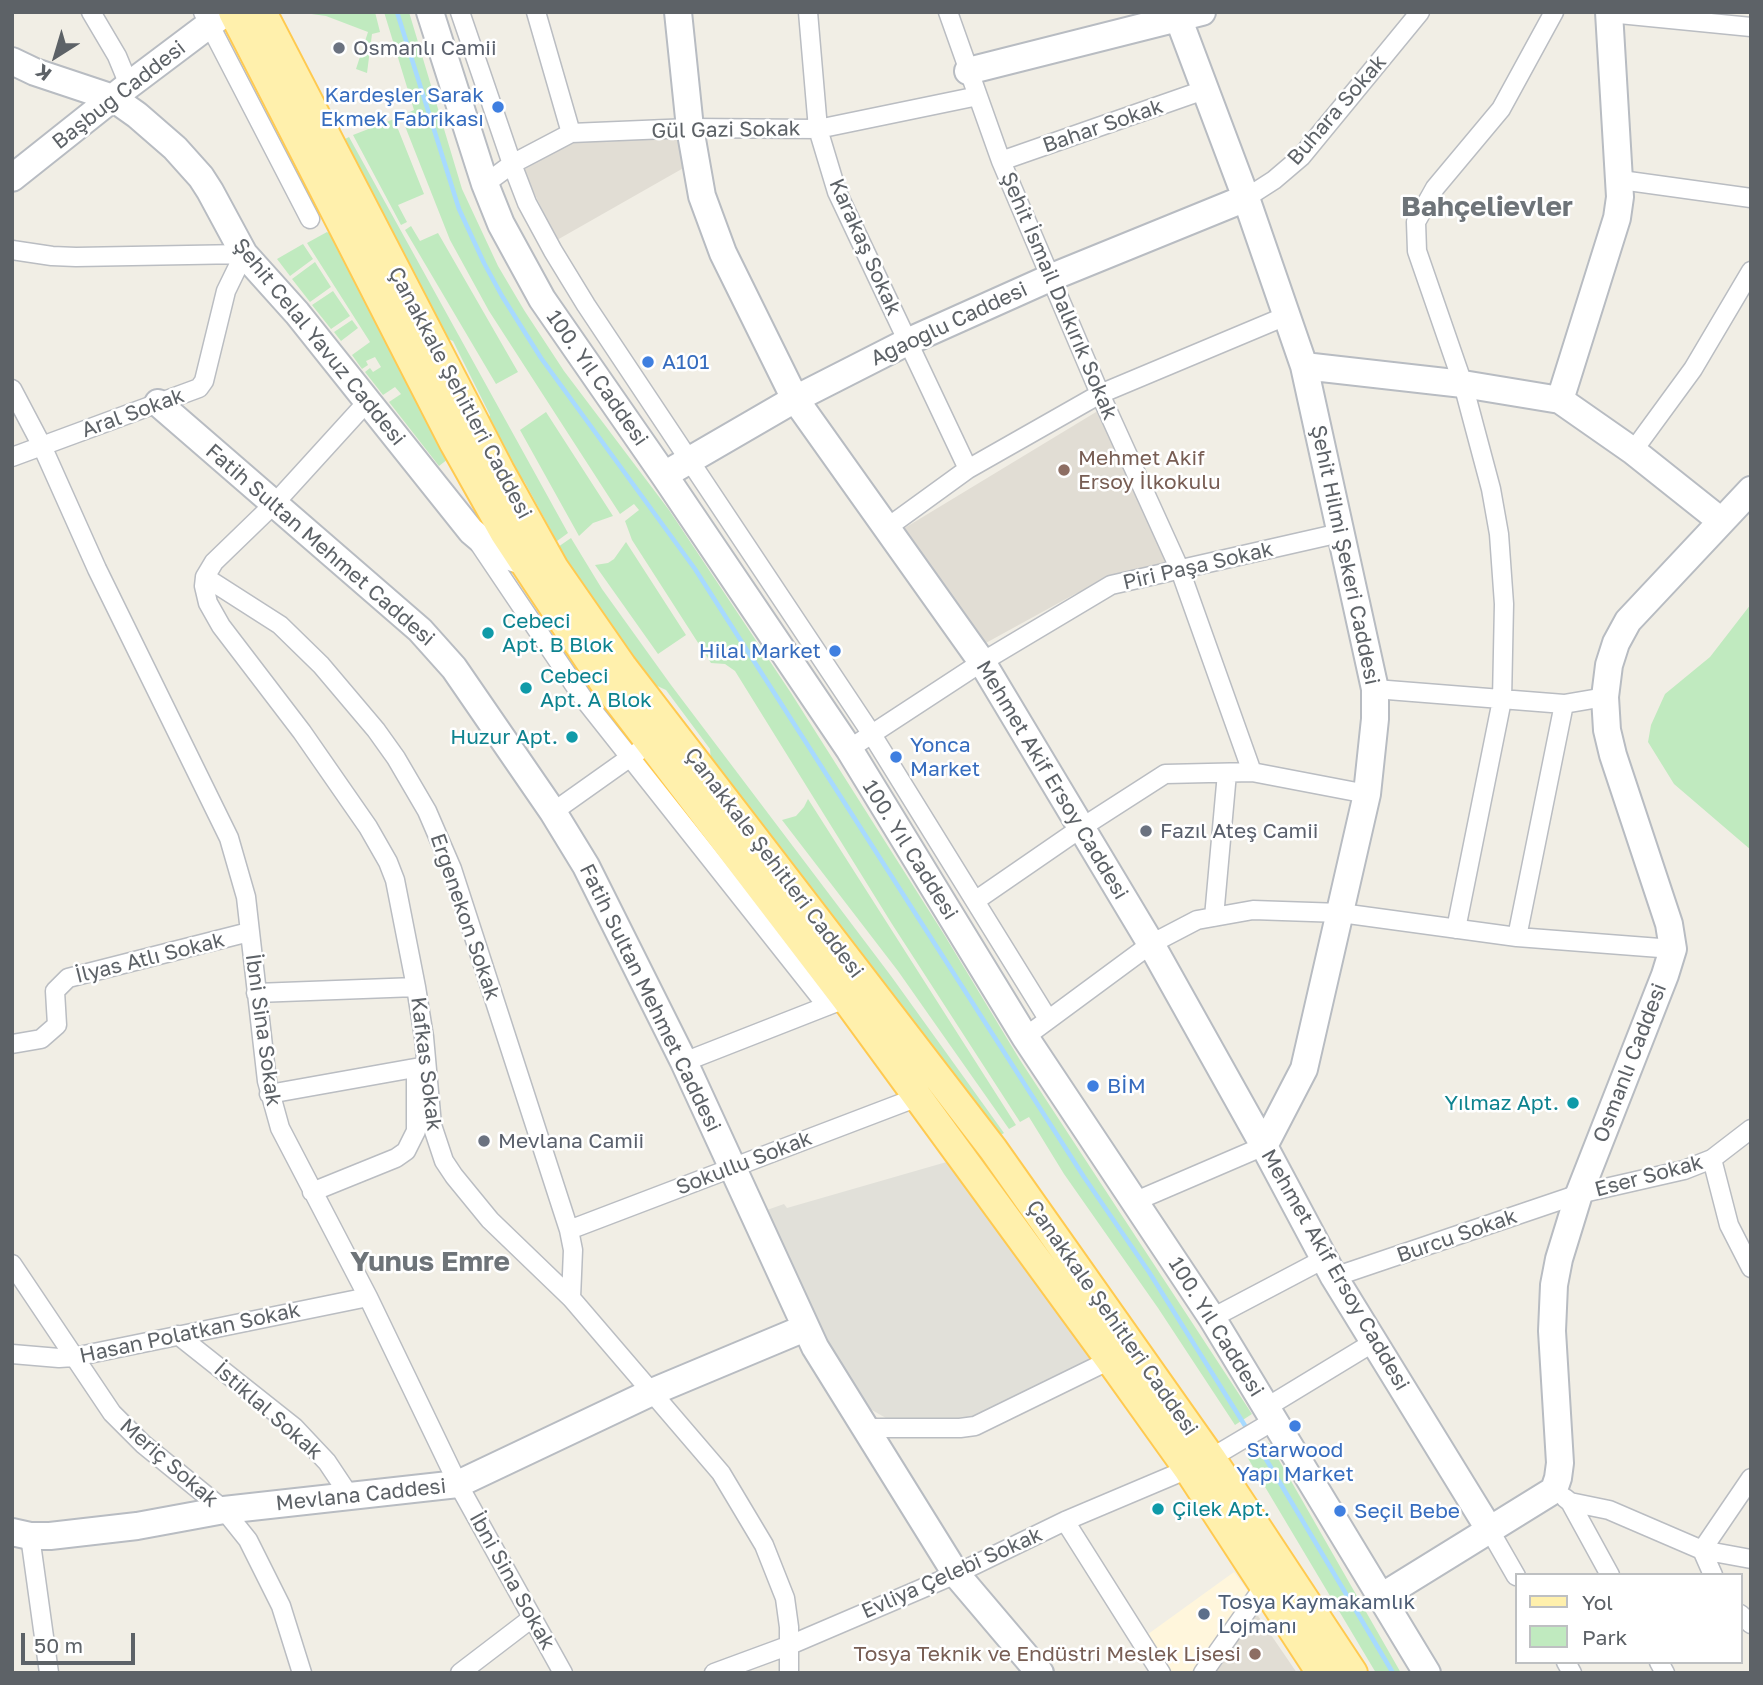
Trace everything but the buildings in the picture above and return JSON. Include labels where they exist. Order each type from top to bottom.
[{"type":"main road","name":"Çanakkale Şehitleri Caddesi","points":[[262,12],[500,471],[538,570],[622,666],[993,1149],[1199,1463],[1269,1575],[1321,1673]]},
{"type":"main road","name":"Çanakkale Şehitleri Caddesi","points":[[218,15],[277,129],[454,443],[538,570],[640,750],[836,1003],[918,1097],[1110,1360],[1199,1463]]},
{"type":"main road","points":[[970,1166],[993,1149]]},
{"type":"main road","name":"Çanakkale Şehitleri Caddesi","points":[[1269,1575],[1353,1673]]},
{"type":"street","points":[[91,12],[117,56],[121,92]]},
{"type":"street","name":"100. Yıl Caddesi","points":[[430,12],[500,223],[542,299],[849,749],[1025,1037],[1212,1318],[1267,1419],[1427,1673]]},
{"type":"street","name":"100. Yıl Caddesi","points":[[460,12],[527,203],[553,250],[586,305],[871,733],[1048,1019]]},
{"type":"street","points":[[536,12],[571,133]]},
{"type":"street","name":"Mehmet Akif Ersoy Caddesi","points":[[678,12],[690,128],[700,186],[711,224],[738,286],[795,398],[982,662],[1151,944],[1329,1268],[1489,1529]]},
{"type":"street","name":"Karakaş Sokak","points":[[808,12],[818,129],[837,192],[968,469]]},
{"type":"street","name":"Şehit İsmail Dalkırık Sokak","points":[[948,12],[1001,161],[1100,394],[1180,570],[1252,772]]},
{"type":"street","name":"Buhara Sokak","points":[[1246,198],[1274,180],[1301,157],[1420,12]]},
{"type":"street","points":[[1456,929],[1502,700],[1504,604],[1499,534],[1491,489],[1463,384],[1417,251],[1416,222],[1435,188],[1501,109],[1554,12]]},
{"type":"street","points":[[1560,400],[1617,218],[1621,180],[1609,13],[1751,27]]},
{"type":"street","points":[[968,71],[1185,14]]},
{"type":"street","name":"Şehit Hilmi Şekeri Caddesi","points":[[1185,14],[1204,90],[1246,198],[1304,366],[1375,689],[1375,719],[1367,794],[1304,1069],[1264,1146]]},
{"type":"street","name":"Başbuğ Caddesi","points":[[12,178],[218,15]]},
{"type":"street","name":"Şehit Celal Yavuz Caddesi","points":[[12,61],[36,72],[121,92],[201,177],[244,254],[297,313],[471,531],[497,553],[538,570]]},
{"type":"street","name":"Bahar Sokak","points":[[1001,161],[1204,90]]},
{"type":"street","name":"Gül Gazi Sokak","points":[[485,184],[512,164],[571,133],[690,128],[818,129],[978,96]]},
{"type":"street","name":"Çanakkale Şehitleri Caddesi","points":[[277,129],[310,219]]},
{"type":"street","points":[[1621,180],[1751,198]]},
{"type":"street","name":"Ağaoğlu Caddesi","points":[[664,475],[795,398],[907,342],[1052,277],[1246,198]]},
{"type":"street","points":[[12,250],[76,257],[244,254]]},
{"type":"street","name":"Aral Sokak","points":[[12,457],[193,392],[204,381],[226,291],[244,254]]},
{"type":"street","points":[[1633,451],[1693,369],[1751,271]]},
{"type":"street","points":[[888,527],[968,469],[1100,394],[1286,316]]},
{"type":"street","points":[[1304,366],[1463,384],[1560,400],[1633,451],[1721,521]]},
{"type":"street","name":"İbni Sina Sokak","points":[[12,389],[42,446],[97,569],[229,838],[246,897],[269,1094],[280,1128],[368,1297],[458,1484],[563,1673]]},
{"type":"street","points":[[205,577],[214,562],[275,503],[367,402]]},
{"type":"street","name":"Fatih Sultan Mehmet Caddesi","points":[[158,403],[432,642],[454,668],[554,812],[592,877],[684,1062],[805,1328],[863,1428],[956,1573],[1040,1673]]},
{"type":"street","name":"Osmanlı Caddesi","points":[[1562,1496],[1552,1331],[1554,1285],[1559,1259],[1579,1194],[1673,949],[1669,924],[1612,755],[1605,697],[1612,654],[1628,621],[1751,490]]},
{"type":"street","name":"Çanakkale Şehitleri Caddesi","points":[[471,531],[560,667],[640,750]]},
{"type":"street","name":"Piri Paşa Sokak","points":[[849,749],[982,662],[1111,585],[1340,533]]},
{"type":"street","name":"Kafkas Sokak","points":[[205,577],[205,594],[212,613],[302,732],[381,846],[395,880],[416,987],[424,1037],[421,1067],[432,1125],[437,1144],[454,1176],[505,1236],[571,1298],[721,1473],[764,1545],[785,1598],[790,1645],[789,1673]]},
{"type":"street","name":"Ergenekon Sokak","points":[[205,577],[267,615],[299,643],[376,730],[412,784],[452,869],[569,1230],[573,1250],[571,1298]]},
{"type":"street","points":[[1375,689],[1564,704],[1605,697]]},
{"type":"street","points":[[1517,937],[1564,704]]},
{"type":"street","points":[[554,812],[640,750]]},
{"type":"street","points":[[975,901],[1080,828],[1166,774],[1252,772],[1367,794]]},
{"type":"street","points":[[1214,917],[1227,773]]},
{"type":"street","points":[[1025,1037],[1151,944],[1198,920],[1253,910],[1341,913],[1517,937],[1673,949]]},
{"type":"street","name":"İlyas Atlı Sokak","points":[[12,1044],[41,1039],[57,1025],[55,990],[61,983],[75,976],[249,932]]},
{"type":"street","points":[[256,993],[416,987]]},
{"type":"street","points":[[684,1062],[836,1003]]},
{"type":"street","points":[[269,1094],[421,1067],[416,1131],[406,1151],[396,1158],[312,1192]]},
{"type":"street","name":"Sokullu Sokak","points":[[569,1230],[918,1097]]},
{"type":"street","name":"Eser Sokak","points":[[1579,1194],[1660,1176],[1712,1159],[1751,1129]]},
{"type":"street","points":[[1136,1201],[1264,1146]]},
{"type":"street","points":[[1712,1159],[1729,1225],[1751,1268]]},
{"type":"street","name":"Burcu Sokak","points":[[1212,1318],[1329,1268],[1579,1194]]},
{"type":"street","name":"Meriç Sokak","points":[[12,1264],[99,1396],[126,1428],[224,1510],[248,1540],[273,1587],[302,1673]]},
{"type":"street","name":"Hasan Polatkan Sokak","points":[[12,1354],[74,1357],[368,1297]]},
{"type":"street","name":"Mevlana Caddesi","points":[[21,1534],[137,1526],[224,1510],[458,1484],[652,1392],[805,1328]]},
{"type":"street","name":"İstiklal Sokak","points":[[178,1335],[294,1427],[327,1462],[349,1495]]},
{"type":"street","name":"Evliya Çelebi Sokak","points":[[714,1673],[790,1645],[1199,1463],[1236,1443],[1374,1342]]},
{"type":"street","points":[[863,1428],[968,1427],[1110,1360]]},
{"type":"street","points":[[1702,1550],[1751,1478]]},
{"type":"street","points":[[1562,1496],[1609,1573]]},
{"type":"street","points":[[1381,1597],[1489,1529],[1562,1496],[1609,1510],[1702,1550],[1751,1559]]},
{"type":"street","points":[[1065,1521],[1161,1673]]},
{"type":"street","points":[[1489,1529],[1514,1573]]},
{"type":"street","points":[[21,1534],[49,1673]]},
{"type":"street","points":[[1702,1550],[1712,1573]]},
{"type":"street","points":[[1203,1673],[1269,1575]]},
{"type":"street","points":[[460,1673],[532,1618]]},
{"type":"shaded area","points":[[682,135],[687,166],[557,240],[523,170],[579,139]]},
{"type":"shaded area","name":"Mehmet Akif Ersoy İlkokulu","points":[[1101,409],[1170,564],[1114,578],[1075,594],[984,644],[898,532]]},
{"type":"shaded area","points":[[950,1161],[1092,1358],[968,1421],[891,1421],[865,1406],[819,1335],[822,1331],[767,1210],[784,1204],[787,1208]]},
{"type":"shaded area","name":"Tosya Kaymakamlık Lojmanı","points":[[1234,1572],[1248,1591],[1192,1673],[1169,1673],[1144,1637]]},
{"type":"shaded area","name":"Tosya Teknik ve Endüstri Meslek Lisesi","points":[[1256,1613],[1297,1673],[1214,1673]]},
{"type":"green space","points":[[297,12],[375,12],[380,32],[372,34],[367,73],[356,69],[368,32],[326,16]]},
{"type":"green space","points":[[384,12],[409,12],[462,189],[498,266],[524,310],[564,371],[669,510],[791,693],[1020,1060],[1252,1414],[1235,1425],[1158,1308],[1064,1174],[1029,1117],[1020,1122],[892,924],[735,671],[725,664],[711,663],[632,540],[625,521],[639,510],[634,504],[620,514],[489,311],[450,240],[401,116],[414,110]]},
{"type":"green space","points":[[394,119],[424,194],[398,205],[407,222],[401,225],[353,135]]},
{"type":"green space","points":[[349,137],[568,533],[553,544],[553,534],[524,481],[517,476],[486,424],[490,415],[453,341],[444,337],[345,139]]},
{"type":"green space","points":[[411,226],[420,241],[438,233],[518,372],[496,384],[405,230]]},
{"type":"green space","points":[[327,232],[331,234],[448,459],[439,466],[389,402],[401,394],[395,387],[383,395],[365,372],[370,368],[373,372],[381,367],[375,357],[366,361],[368,365],[362,369],[352,355],[370,342],[307,243]]},
{"type":"green space","points":[[303,244],[313,259],[290,276],[277,259]]},
{"type":"green space","points":[[315,262],[331,287],[310,302],[292,279]]},
{"type":"green space","points":[[333,291],[350,316],[331,329],[312,305]]},
{"type":"green space","points":[[352,320],[358,328],[341,341],[334,332]]},
{"type":"green space","points":[[546,412],[613,516],[593,523],[579,536],[520,430]]},
{"type":"green space","points":[[571,538],[602,589],[671,685],[891,976],[1004,1133],[996,1138],[711,761],[710,749],[666,690],[653,684],[555,549]]},
{"type":"green space","points":[[626,542],[686,635],[658,654],[595,565],[614,559]]},
{"type":"green space","points":[[1751,604],[1751,850],[1674,784],[1648,742],[1651,725],[1665,694],[1710,657]]},
{"type":"green space","points":[[808,799],[1016,1125],[1009,1129],[898,971],[782,820],[796,816]]},
{"type":"green space","points":[[1269,1443],[1401,1673],[1376,1673],[1246,1455]]},
{"type":"waterway","points":[[397,12],[459,209],[502,296],[541,358],[695,569],[1084,1177],[1149,1272],[1249,1432]]},
{"type":"waterway","points":[[1254,1439],[1393,1673]]},
{"type":"place","name":"Osmanlı Camii","points":[[339,48]]},
{"type":"place","name":"Kardeşler Sarak Ekmek Fabrikası","points":[[498,107]]},
{"type":"place","name":"A101","points":[[648,362]]},
{"type":"place","name":"Mehmet Akif Ersoy İlkokulu","points":[[1064,470]]},
{"type":"place","name":"Cebeci Apt. B Blok","points":[[488,633]]},
{"type":"place","name":"Hilal Market","points":[[835,651]]},
{"type":"place","name":"Cebeci Apt. A Blok","points":[[526,688]]},
{"type":"place","name":"Huzur Apt.","points":[[572,737]]},
{"type":"place","name":"Yonca Market","points":[[896,757]]},
{"type":"place","name":"Fazıl Ateş Camii","points":[[1146,831]]},
{"type":"place","name":"BİM","points":[[1093,1086]]},
{"type":"place","name":"Yılmaz Apt.","points":[[1573,1103]]},
{"type":"place","name":"Mevlana Camii","points":[[484,1141]]},
{"type":"place","name":"Starwood Yapı Market","points":[[1295,1426]]},
{"type":"place","name":"Çilek Apt.","points":[[1158,1509]]},
{"type":"place","name":"Seçil Bebe","points":[[1340,1511]]},
{"type":"place","name":"Tosya Kaymakamlık Lojmanı","points":[[1204,1614]]},
{"type":"place","name":"Tosya Teknik ve Endüstri Meslek Lisesi","points":[[1255,1654]]},
{"type":"district","name":"Bahçelievler","points":[[1487,207]]},
{"type":"district","name":"Yunus Emre","points":[[430,1262]]}]
